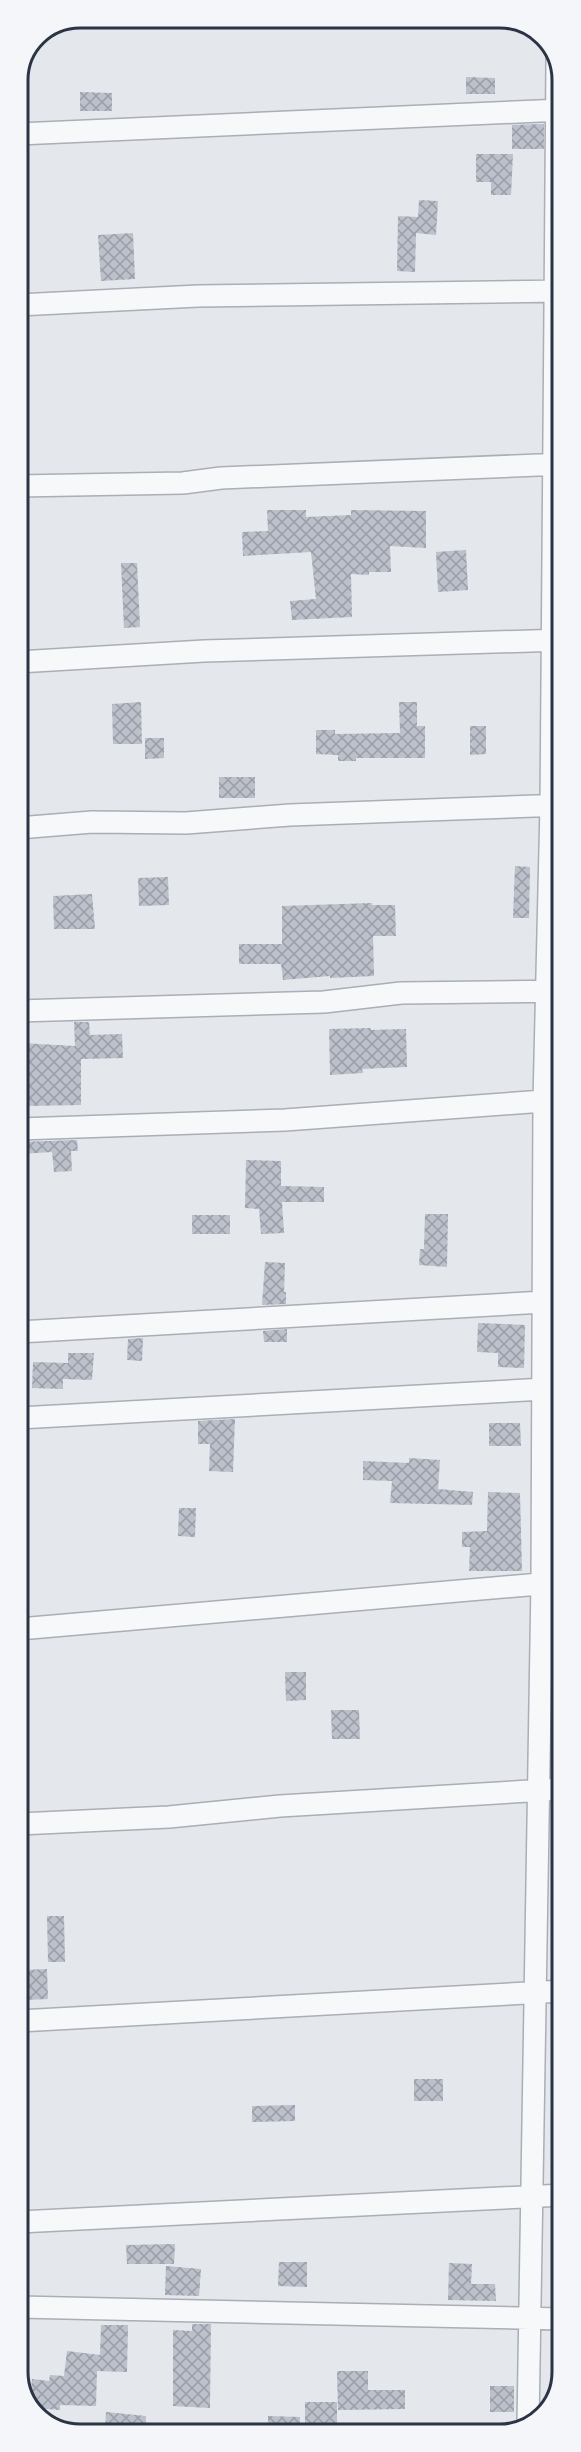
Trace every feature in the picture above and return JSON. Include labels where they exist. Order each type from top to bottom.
[{"type":"street","points":[[28,134],[552,110]]},
{"type":"street","points":[[28,304],[198,296],[552,291]]},
{"type":"street","points":[[28,486],[183,483],[221,478],[552,464]]},
{"type":"street","points":[[28,661],[204,651],[552,641]]},
{"type":"street","points":[[28,827],[92,822],[186,823],[290,815],[552,806]]},
{"type":"street","points":[[28,1011],[324,1002],[401,993],[552,990]]},
{"type":"street","points":[[552,1012],[544,1101],[552,1155]]},
{"type":"street","points":[[28,1129],[285,1120],[544,1101]]},
{"type":"street","points":[[28,1331],[552,1302]]},
{"type":"street","points":[[28,1418],[552,1389]]},
{"type":"street","points":[[28,1628],[552,1582],[538,1790],[528,2415]]},
{"type":"street","points":[[28,1824],[169,1817],[280,1806],[552,1789]]},
{"type":"street","points":[[28,2020],[552,1991]]},
{"type":"street","points":[[28,2223],[552,2195]]},
{"type":"street","points":[[28,2307],[552,2319]]},
{"type":"building","points":[[466,77],[495,78],[495,94],[466,94]]},
{"type":"building","points":[[80,92],[112,93],[112,111],[80,111]]},
{"type":"building","points":[[544,124],[544,149],[512,149],[512,125]]},
{"type":"building","points":[[476,154],[513,154],[511,195],[491,195],[491,182],[476,182]]},
{"type":"building","points":[[419,200],[438,201],[436,235],[416,233],[415,272],[397,271],[398,216],[418,217]]},
{"type":"building","points":[[133,233],[135,279],[101,281],[98,235]]},
{"type":"building","points":[[267,510],[306,510],[306,517],[351,515],[351,510],[426,511],[426,548],[390,546],[391,572],[369,572],[369,575],[351,574],[352,617],[292,620],[290,601],[316,599],[311,552],[243,556],[242,532],[268,531]]},
{"type":"building","points":[[466,550],[468,590],[438,592],[436,552]]},
{"type":"building","points":[[121,563],[137,563],[140,627],[124,628]]},
{"type":"building","points":[[141,702],[142,744],[113,744],[112,704]]},
{"type":"building","points":[[399,702],[417,702],[417,726],[425,726],[425,758],[356,758],[356,761],[338,761],[338,755],[316,754],[316,730],[335,730],[335,734],[400,733]]},
{"type":"building","points":[[470,726],[486,726],[486,754],[470,755]]},
{"type":"building","points":[[145,738],[164,738],[164,758],[145,759]]},
{"type":"building","points":[[219,777],[255,777],[255,798],[219,798]]},
{"type":"building","points":[[515,866],[530,867],[529,918],[513,918]]},
{"type":"building","points":[[168,877],[169,905],[139,906],[138,878]]},
{"type":"building","points":[[92,894],[95,929],[54,929],[53,896]]},
{"type":"building","points":[[372,903],[372,905],[395,905],[396,936],[373,936],[374,976],[330,978],[330,976],[283,980],[281,964],[239,964],[239,944],[282,944],[282,906]]},
{"type":"building","points":[[74,1022],[89,1022],[90,1035],[122,1034],[123,1058],[81,1059],[81,1105],[28,1106],[28,1043],[75,1046]]},
{"type":"building","points":[[371,1028],[371,1030],[406,1029],[407,1067],[362,1069],[363,1073],[330,1075],[329,1029]]},
{"type":"building","points":[[77,1140],[78,1151],[71,1151],[72,1171],[54,1172],[52,1152],[28,1153],[28,1142]]},
{"type":"building","points":[[246,1160],[281,1161],[281,1186],[324,1187],[324,1202],[282,1202],[284,1233],[261,1234],[259,1209],[245,1208]]},
{"type":"building","points":[[425,1214],[448,1214],[447,1267],[419,1265],[420,1249],[424,1249]]},
{"type":"building","points":[[192,1215],[230,1215],[230,1234],[192,1234]]},
{"type":"building","points":[[265,1262],[285,1263],[286,1304],[262,1305]]},
{"type":"building","points":[[478,1323],[525,1325],[524,1368],[498,1367],[498,1353],[477,1352]]},
{"type":"building","points":[[287,1329],[287,1342],[264,1342],[263,1331]]},
{"type":"building","points":[[143,1338],[142,1361],[127,1360],[128,1339]]},
{"type":"building","points":[[68,1353],[94,1353],[92,1380],[63,1379],[63,1389],[32,1388],[33,1362],[68,1363]]},
{"type":"building","points":[[235,1419],[233,1472],[209,1471],[210,1444],[198,1444],[198,1421]]},
{"type":"building","points":[[489,1423],[520,1423],[521,1446],[489,1446]]},
{"type":"building","points":[[409,1458],[440,1460],[438,1489],[473,1492],[472,1505],[390,1503],[392,1481],[363,1480],[363,1461],[409,1463]]},
{"type":"building","points":[[488,1492],[520,1493],[522,1571],[469,1571],[470,1547],[462,1547],[462,1532],[487,1531]]},
{"type":"building","points":[[179,1508],[196,1508],[195,1537],[178,1536]]},
{"type":"building","points":[[285,1672],[306,1672],[306,1700],[286,1701]]},
{"type":"building","points":[[331,1710],[359,1710],[360,1739],[332,1739]]},
{"type":"building","points":[[47,1916],[64,1916],[65,1962],[48,1962]]},
{"type":"building","points":[[47,1969],[48,1999],[28,2000],[28,1970]]},
{"type":"building","points":[[414,2079],[443,2079],[443,2101],[414,2101]]},
{"type":"building","points":[[295,2105],[295,2121],[252,2122],[252,2106]]},
{"type":"building","points":[[175,2244],[174,2264],[127,2264],[126,2245]]},
{"type":"building","points":[[279,2262],[307,2262],[307,2287],[278,2286]]},
{"type":"building","points":[[449,2263],[472,2264],[471,2284],[495,2284],[496,2301],[448,2300]]},
{"type":"building","points":[[166,2266],[201,2269],[199,2296],[165,2295]]},
{"type":"building","points":[[192,2324],[211,2324],[210,2408],[173,2406],[173,2330],[192,2331]]},
{"type":"building","points":[[101,2325],[128,2325],[127,2372],[97,2371],[96,2406],[60,2405],[60,2410],[45,2409],[39,2403],[31,2388],[32,2379],[49,2381],[50,2375],[64,2376],[67,2351],[100,2355]]},
{"type":"building","points":[[337,2371],[368,2371],[368,2390],[405,2390],[405,2409],[338,2410]]},
{"type":"building","points":[[490,2386],[514,2386],[514,2412],[490,2412]]},
{"type":"building","points":[[305,2402],[337,2402],[337,2424],[305,2424]]},
{"type":"building","points":[[106,2412],[146,2416],[146,2423],[105,2423]]},
{"type":"building","points":[[268,2416],[300,2417],[300,2424],[268,2423]]}]
